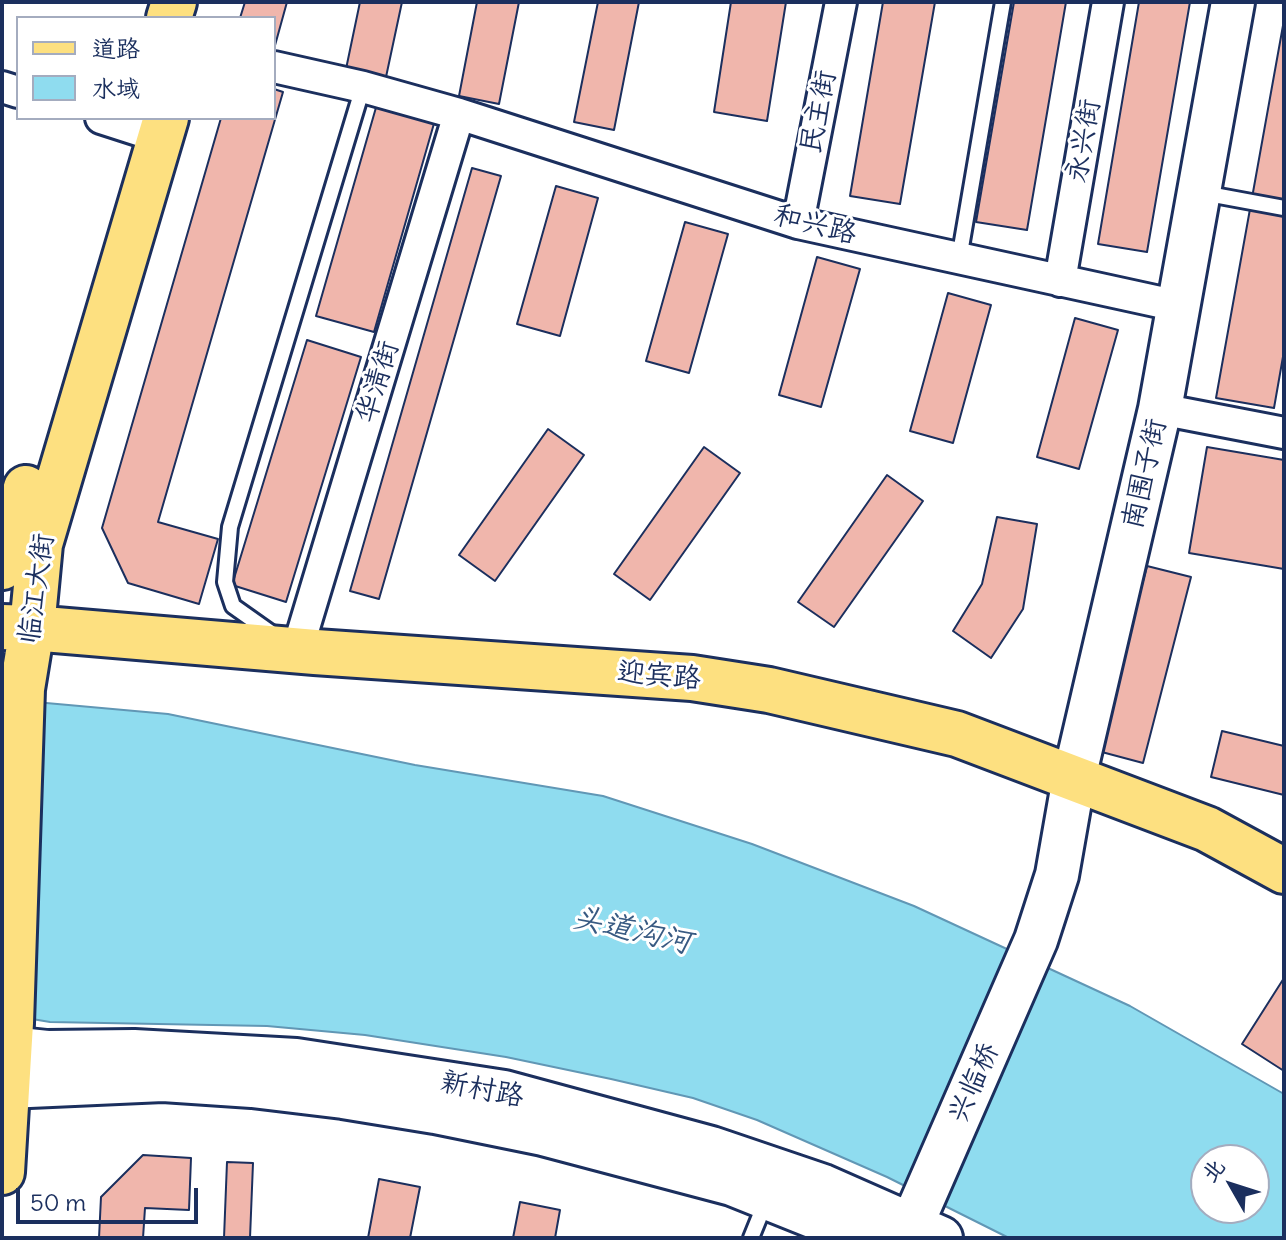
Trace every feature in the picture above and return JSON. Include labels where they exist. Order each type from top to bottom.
[{"type":"main road","name":"临江大街","points":[[2,567],[140,124]]},
{"type":"main road","name":"临江大街","points":[[2,1172],[22,689],[17,628],[40,544],[140,124]]},
{"type":"main road","name":"迎宾路","points":[[17,628],[692,678],[769,690],[957,734],[1207,829],[1284,871]]},
{"type":"street","name":"民主街","points":[[798,223],[841,2]]},
{"type":"street","name":"永兴街","points":[[1060,281],[1108,2]]},
{"type":"street","name":"南围子街","points":[[1036,940],[1057,875],[1074,778],[1160,409],[1233,2]]},
{"type":"street","name":"和兴路","points":[[276,67],[363,87],[459,114],[798,223],[1178,306]]},
{"type":"street","name":"华清街","points":[[297,651],[459,114]]},
{"type":"street","points":[[1160,409],[1284,433]]},
{"type":"street","name":"兴临桥","points":[[920,1234],[1036,940]]},
{"type":"street","name":"新村路","points":[[6,1059],[47,1052],[210,1054],[296,1060],[504,1092],[711,1148],[823,1186],[920,1234]]},
{"type":"street","name":"新村路","points":[[6,1059],[163,1080],[343,1097],[543,1134],[732,1184],[867,1238]]},
{"type":"lane","points":[[959,259],[1003,2]]},
{"type":"lane","points":[[297,651],[233,606],[225,582],[230,527],[363,87]]},
{"type":"lane","points":[[1199,192],[1284,208]]},
{"type":"lane","points":[[751,1238],[768,1198]]},
{"type":"water","name":"头道沟河","points":[[2,699],[168,714],[415,765],[603,796],[752,844],[914,906],[1130,1006],[1284,1094],[1284,1238],[1009,1238],[887,1177],[757,1120],[693,1098],[611,1079],[506,1057],[365,1035],[267,1026],[50,1022],[2,1014]]},
{"type":"building","points":[[245,2],[287,2],[276,42],[276,16],[241,16]]},
{"type":"building","points":[[360,2],[402,2],[386,77],[346,69]]},
{"type":"building","points":[[477,2],[519,2],[499,104],[459,96]]},
{"type":"building","points":[[598,2],[639,2],[614,130],[574,122]]},
{"type":"building","points":[[731,2],[786,2],[767,121],[714,112]]},
{"type":"building","points":[[883,2],[935,2],[900,204],[850,196]]},
{"type":"building","points":[[1014,2],[1066,2],[1027,230],[976,222]]},
{"type":"building","points":[[1139,2],[1190,2],[1147,252],[1098,244]]},
{"type":"building","points":[[1284,20],[1284,351],[1274,408],[1216,398]]},
{"type":"building","points":[[276,90],[283,92],[276,116]]},
{"type":"building","points":[[377,104],[435,120],[374,332],[316,316]]},
{"type":"building","points":[[220,120],[275,120],[158,522],[218,539],[199,604],[128,583],[102,528]]},
{"type":"building","points":[[472,168],[501,176],[379,599],[350,591]]},
{"type":"building","points":[[556,186],[598,198],[560,336],[517,324]]},
{"type":"building","points":[[685,222],[728,234],[689,373],[646,361]]},
{"type":"building","points":[[817,257],[860,269],[821,407],[779,395]]},
{"type":"building","points":[[948,293],[991,305],[953,443],[910,431]]},
{"type":"building","points":[[1075,318],[1118,330],[1079,469],[1037,457]]},
{"type":"building","points":[[307,340],[361,357],[286,602],[232,585]]},
{"type":"building","points":[[548,429],[584,455],[495,581],[459,555]]},
{"type":"building","points":[[704,447],[740,473],[650,600],[614,574]]},
{"type":"building","points":[[1207,447],[1284,460],[1284,569],[1189,553]]},
{"type":"building","points":[[887,475],[923,501],[834,627],[798,602]]},
{"type":"building","points":[[997,517],[1037,524],[1023,609],[991,658],[953,631],[982,584]]},
{"type":"building","points":[[1147,566],[1191,577],[1143,763],[1098,751]]},
{"type":"building","points":[[1222,731],[1284,746],[1284,795],[1211,777]]},
{"type":"building","points":[[1284,978],[1284,1071],[1242,1044]]},
{"type":"building","points":[[143,1155],[191,1158],[189,1210],[145,1208],[143,1238],[99,1238],[101,1197]]},
{"type":"building","points":[[227,1162],[253,1163],[250,1238],[224,1238]]},
{"type":"building","points":[[379,1179],[420,1187],[410,1238],[368,1238]]},
{"type":"building","points":[[520,1202],[560,1210],[555,1238],[513,1238]]}]
